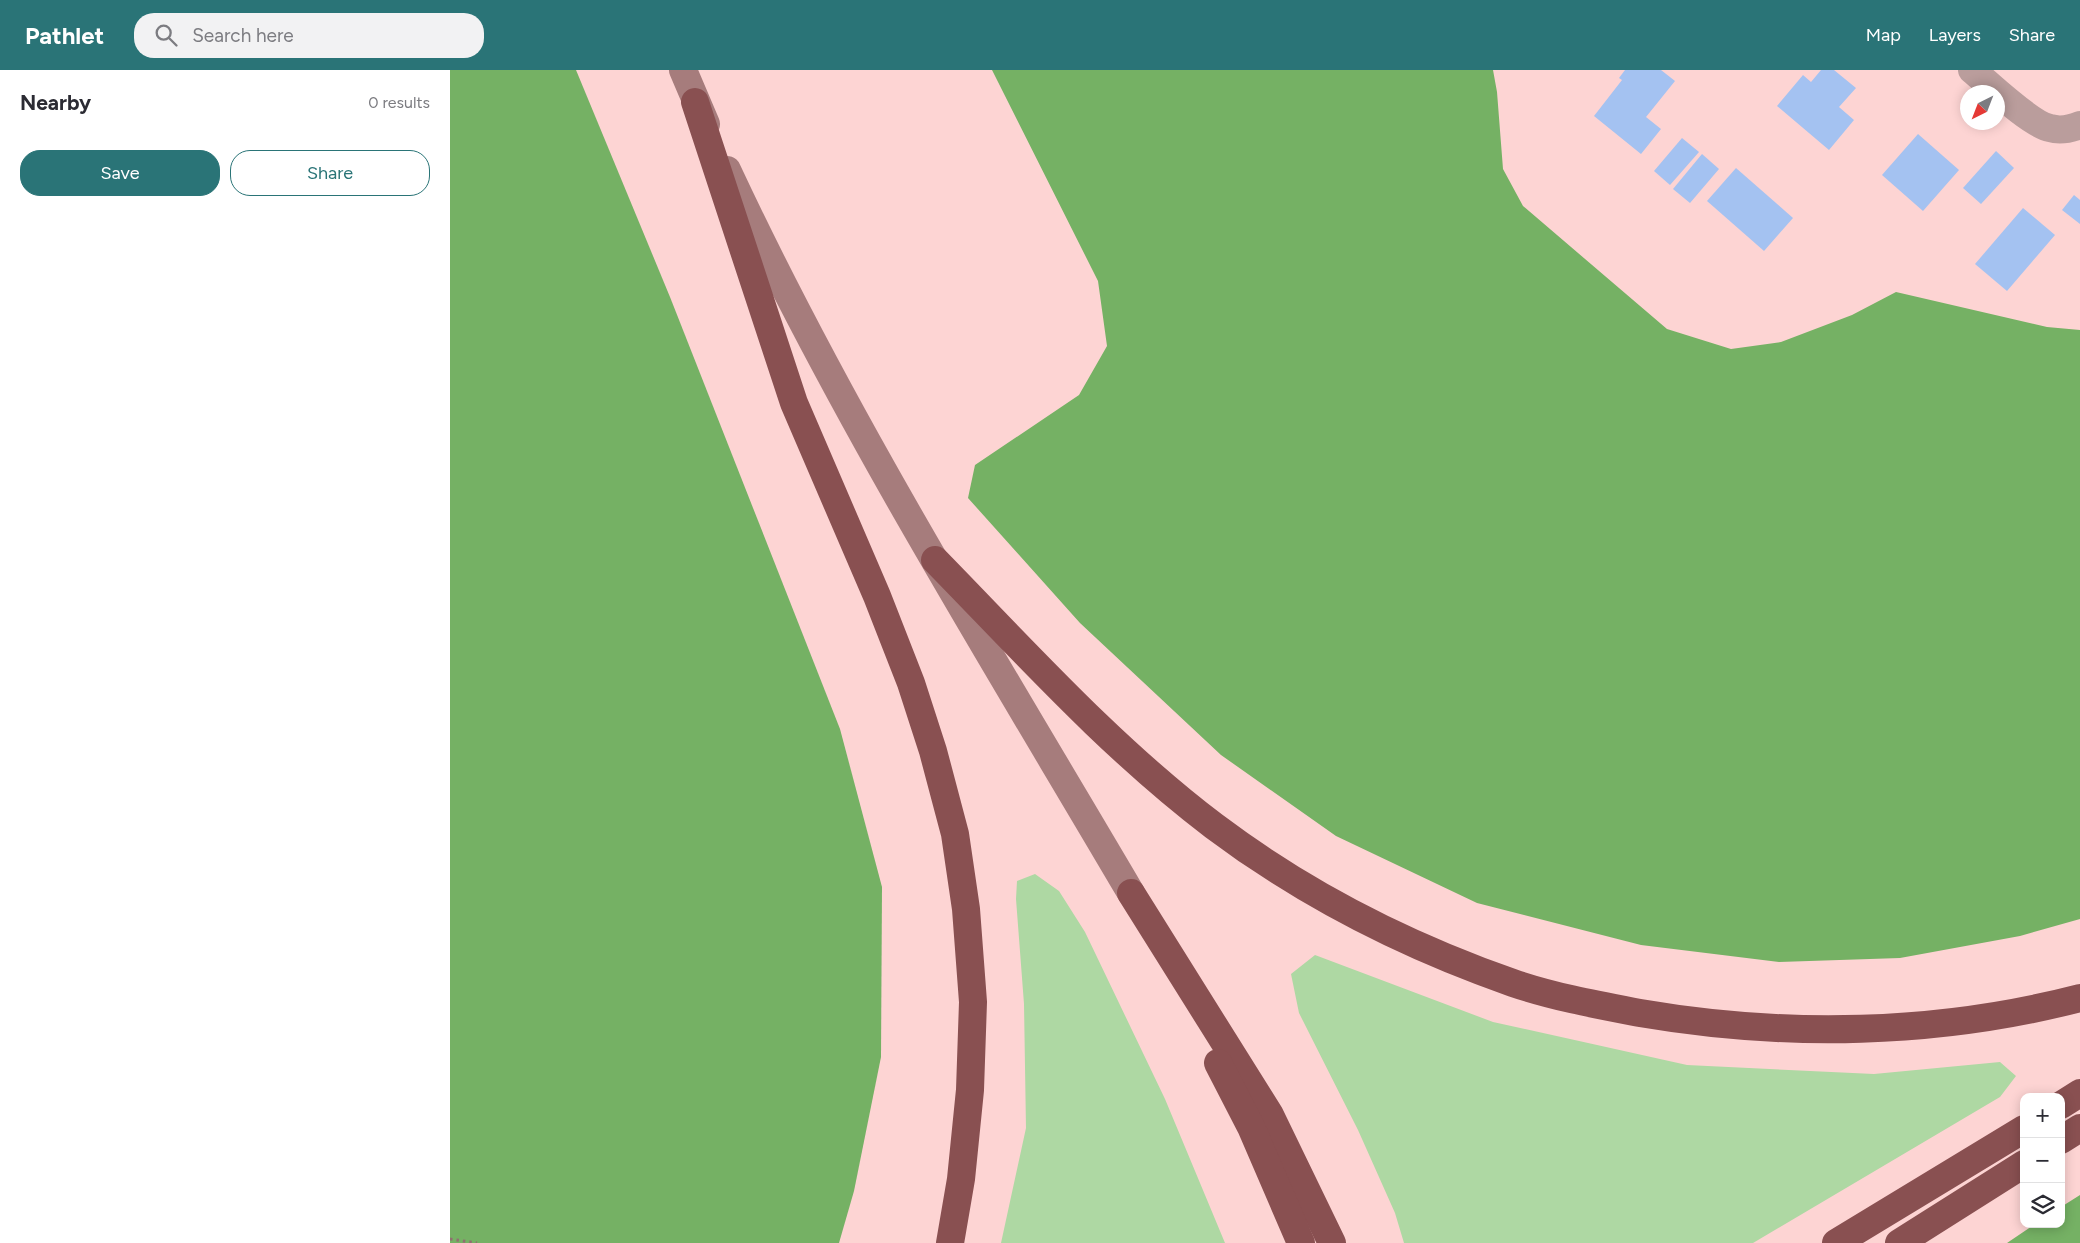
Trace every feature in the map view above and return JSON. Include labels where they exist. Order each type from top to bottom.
[{"type":"highway","points":[[695,102],[794,403],[877,596],[911,683],[933,751],[955,834],[966,910],[973,1002],[970,1090],[960,1179],[950,1243]]},
{"type":"highway","points":[[935,560],[1093,722],[1156,780],[1215,827],[1277,869],[1351,912],[1429,950],[1515,983],[1598,1006],[1690,1022],[1781,1029],[1872,1029],[1950,1024],[2034,1010],[2080,998]]},
{"type":"highway","points":[[1131,892],[1251,1127],[1301,1243]]},
{"type":"highway","points":[[1131,892],[1270,1114],[1332,1243]]},
{"type":"highway","points":[[2065,1102],[2080,1093]]},
{"type":"highway","points":[[2064,1138],[2080,1128]]},
{"type":"highway","points":[[1836,1243],[2020,1131]]},
{"type":"highway","points":[[1899,1243],[2020,1167]]},
{"type":"main road","points":[[683,70],[695,102],[743,204],[830,375],[935,560],[1131,892]]},
{"type":"street","points":[[1972,70],[2025,115],[2049,128],[2069,129],[2080,125]]},
{"type":"path","points":[[450,1239],[477,1243]]},
{"type":"green space","points":[[450,70],[576,70],[670,297],[840,729],[882,887],[881,1057],[854,1191],[839,1243],[450,1243]]},
{"type":"green space","points":[[992,70],[1493,70],[1497,92],[1503,169],[1523,206],[1667,329],[1731,349],[1781,342],[1852,315],[1896,292],[2047,327],[2080,330],[2080,919],[2020,936],[1900,958],[1779,962],[1641,945],[1477,903],[1336,836],[1221,755],[1080,623],[968,498],[975,465],[1079,395],[1107,346],[1098,281]]},
{"type":"green space","points":[[1035,874],[1059,891],[1085,932],[1165,1099],[1225,1243],[1001,1243],[1026,1128],[1024,1004],[1016,899],[1017,881]]},
{"type":"green space","points":[[1315,955],[1493,1022],[1687,1065],[1874,1074],[2000,1062],[2016,1076],[2000,1097],[1753,1243],[1404,1243],[1395,1213],[1358,1130],[1299,1013],[1291,974]]},
{"type":"green space","points":[[2080,1195],[2080,1243],[2007,1243],[2029,1228],[2065,1228],[2065,1204]]},
{"type":"building","points":[[1625,70],[1661,70],[1675,81],[1646,117],[1661,129],[1641,154],[1594,116],[1622,80],[1619,78]]},
{"type":"building","points":[[1821,70],[1834,70],[1856,88],[1839,107],[1854,120],[1829,150],[1777,106],[1803,75],[1811,82]]},
{"type":"building","points":[[1918,134],[1959,170],[1923,211],[1882,175]]},
{"type":"building","points":[[1682,138],[1699,152],[1670,185],[1654,171]]},
{"type":"building","points":[[1996,151],[2014,168],[1981,204],[1963,188]]},
{"type":"building","points":[[1702,154],[1719,169],[1690,203],[1673,189]]},
{"type":"building","points":[[1736,168],[1793,218],[1764,251],[1707,201]]},
{"type":"building","points":[[2074,195],[2080,200],[2080,224],[2062,210]]},
{"type":"building","points":[[2023,208],[2055,235],[2007,291],[1975,264]]}]
